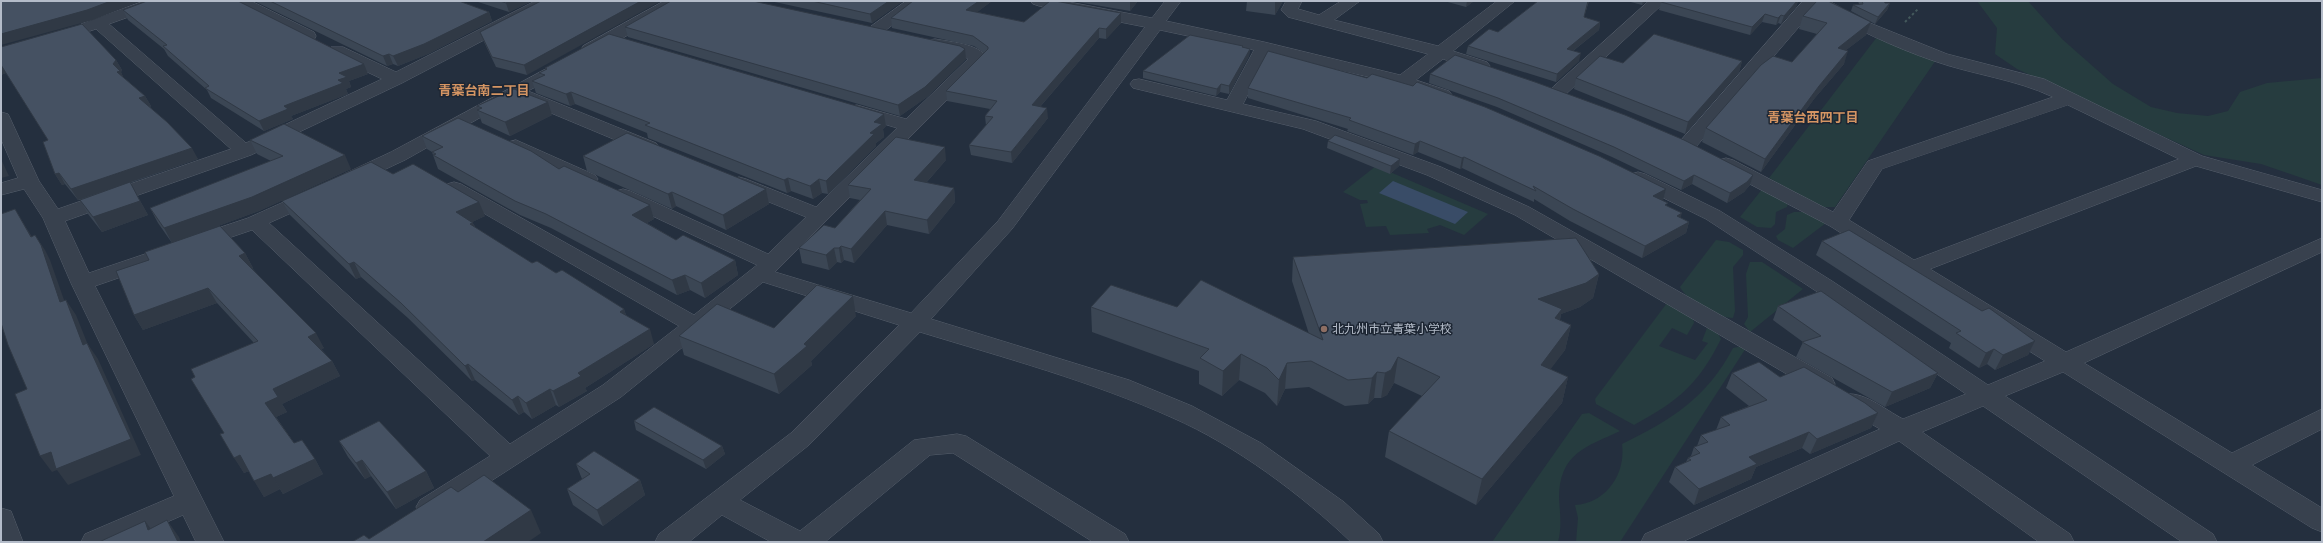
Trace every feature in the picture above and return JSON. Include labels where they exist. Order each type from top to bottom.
[{"type":"street","points":[[69,32],[99,24],[159,1]]},
{"type":"street","points":[[240,1],[396,79]]},
{"type":"street","points":[[53,218],[244,151],[396,79],[547,1]]},
{"type":"street","points":[[82,284],[255,222],[398,156],[676,1]]},
{"type":"street","points":[[899,36],[868,29],[916,1]]},
{"type":"street","points":[[1041,1],[1157,23],[1264,47],[1404,81],[1461,102]]},
{"type":"street","points":[[669,542],[800,439],[915,323],[1005,225],[1173,1]]},
{"type":"street","points":[[1294,1],[1289,10],[1294,14],[1440,52],[1500,72]]},
{"type":"street","points":[[1321,21],[1352,1]]},
{"type":"street","points":[[1404,81],[1507,1]]},
{"type":"street","points":[[1559,91],[1658,1]]},
{"type":"street","points":[[1812,1],[1694,148],[1837,222],[2322,521]]},
{"type":"street","points":[[1816,1],[1859,24],[1941,58],[2038,83],[2195,160],[2322,196]]},
{"type":"street","points":[[489,13],[510,20]]},
{"type":"street","points":[[99,24],[244,151]]},
{"type":"street","points":[[611,38],[634,44]]},
{"type":"street","points":[[408,521],[612,391],[696,326],[766,268],[979,58],[968,51],[922,41]]},
{"type":"street","points":[[1233,105],[1264,47]]},
{"type":"street","points":[[1139,84],[1233,105],[1309,125],[1371,146],[1434,171],[1522,211],[1901,430],[2060,542]]},
{"type":"street","points":[[514,92],[667,154]]},
{"type":"street","points":[[1837,222],[1875,165],[2069,98]]},
{"type":"street","points":[[841,106],[909,126]]},
{"type":"street","points":[[1,118],[29,181],[53,218],[82,284],[210,542]]},
{"type":"street","points":[[461,122],[766,268],[915,323],[1120,386],[1184,412],[1252,450],[1334,510],[1369,542]]},
{"type":"street","points":[[398,156],[419,168]]},
{"type":"street","points":[[1913,268],[2195,160]]},
{"type":"street","points":[[1617,168],[1713,215],[1824,286],[2204,542]]},
{"type":"street","points":[[725,177],[819,215]]},
{"type":"street","points":[[440,180],[696,326]]},
{"type":"street","points":[[1,189],[29,181]]},
{"type":"street","points":[[255,222],[509,458]]},
{"type":"street","points":[[1655,542],[1901,430],[2066,362],[2322,244]]},
{"type":"street","points":[[2231,465],[2322,418]]},
{"type":"street","points":[[806,542],[923,447],[957,443],[1115,542]]},
{"type":"street","points":[[95,542],[189,501]]},
{"type":"street","points":[[720,502],[795,542]]},
{"type":"street","points":[[1,518],[9,542]]},
{"type":"green space","points":[[1977,1],[2028,1],[2062,39],[2113,84],[2151,107],[2177,113],[2208,116],[2228,111],[2240,92],[2267,83],[2322,78],[2322,185],[2261,164],[2204,155],[2017,69],[1995,54],[1997,28]]},
{"type":"green space","points":[[1877,37],[1936,60],[1835,207],[1821,207],[1769,178]]},
{"type":"green space","points":[[1376,166],[1488,214],[1464,235],[1440,225],[1427,229],[1429,233],[1390,235],[1386,226],[1366,227],[1360,204],[1368,203],[1367,200],[1360,200],[1343,192]]},
{"type":"green space","points":[[1763,188],[1788,202],[1787,207],[1776,212],[1775,224],[1771,228],[1757,227],[1740,217]]},
{"type":"green space","points":[[1794,212],[1806,212],[1826,223],[1793,248],[1778,240],[1776,236],[1785,229],[1787,215]]},
{"type":"green space","points":[[1716,240],[1729,242],[1743,250],[1743,255],[1733,267],[1735,311],[1733,318],[1711,312],[1695,303],[1683,292],[1680,287]]},
{"type":"green space","points":[[1750,262],[1762,262],[1803,289],[1750,332],[1744,324],[1748,317],[1746,274]]},
{"type":"green space","points":[[1667,303],[1693,318],[1694,323],[1687,335],[1672,328],[1659,346],[1695,360],[1708,343],[1702,341],[1707,328],[1717,332],[1721,339],[1704,368],[1685,390],[1663,408],[1634,425],[1596,404],[1595,399]]},
{"type":"green space","points":[[1743,346],[1746,348],[1620,542],[1576,542],[1578,518],[1575,505],[1596,499],[1612,485],[1621,465],[1622,444],[1656,426],[1686,406],[1712,381],[1733,348]]},
{"type":"green space","points":[[1589,413],[1620,431],[1586,447],[1569,461],[1560,484],[1560,526],[1558,542],[1492,542],[1582,414]]},
{"type":"water","points":[[1393,181],[1468,212],[1455,224],[1379,193]]},
{"type":"building","points":[[1,1],[111,1],[87,10],[1,34]]},
{"type":"building","points":[[147,1],[238,1],[364,64],[339,73],[347,77],[338,80],[343,83],[284,106],[288,109],[259,121],[205,88],[209,86],[163,46],[167,45],[123,10]]},
{"type":"building","points":[[270,1],[459,1],[489,12],[424,44],[393,56],[389,54],[383,56]]},
{"type":"building","points":[[541,1],[641,1],[524,65],[492,57],[480,32]]},
{"type":"building","points":[[671,1],[753,1],[960,46],[965,49],[925,87],[898,105],[625,27]]},
{"type":"building","points":[[812,1],[889,1],[870,14]]},
{"type":"building","points":[[913,1],[979,1],[966,10],[1024,22],[1050,1],[1121,13],[1106,29],[1099,28],[1032,105],[1047,108],[1011,152],[969,145],[993,117],[985,116],[997,101],[946,91],[988,49],[988,47],[973,36],[891,18]]},
{"type":"building","points":[[1538,1],[1588,1],[1584,17],[1600,22],[1567,49],[1581,53],[1557,74],[1468,46],[1489,29],[1498,32]]},
{"type":"building","points":[[1797,1],[1784,16],[1781,15],[1778,18],[1765,14],[1752,27],[1661,2]]},
{"type":"building","points":[[1817,1],[1828,1],[1871,22],[1838,48],[1848,51],[1819,86],[1765,159],[1706,128],[1761,65],[1773,56],[1792,62],[1827,23],[1803,16]]},
{"type":"building","points":[[1862,1],[1884,1],[1885,3],[1890,3],[1878,17],[1853,5],[1863,4]]},
{"type":"building","points":[[82,24],[116,60],[113,64],[120,71],[117,72],[145,96],[139,98],[167,122],[192,148],[71,189],[59,173],[55,174],[43,142],[48,140],[1,65],[1,47]]},
{"type":"building","points":[[609,34],[884,114],[874,122],[882,124],[870,133],[874,134],[826,181],[819,179],[810,186],[788,178],[784,180],[645,125],[650,123],[571,92],[566,94],[532,81],[545,75],[539,73],[547,69],[545,68]]},
{"type":"building","points":[[1654,34],[1742,61],[1688,122],[1576,78],[1600,56],[1623,63]]},
{"type":"building","points":[[1190,35],[1243,46],[1242,47],[1250,49],[1229,86],[1221,84],[1217,89],[1143,71]]},
{"type":"building","points":[[1268,51],[1367,78],[1372,74],[1413,86],[1417,82],[1485,107],[1599,156],[1666,189],[1653,196],[1668,203],[1665,205],[1682,213],[1677,216],[1689,222],[1645,246],[1573,209],[1533,186],[1536,191],[1464,157],[1462,158],[1420,141],[1415,144],[1349,120],[1351,118],[1248,88]]},
{"type":"building","points":[[1455,55],[1625,115],[1684,140],[1753,175],[1747,182],[1730,193],[1694,175],[1684,181],[1614,147],[1498,98],[1430,74]]},
{"type":"building","points":[[514,89],[548,102],[505,122],[477,110],[482,108],[477,106]]},
{"type":"building","points":[[458,118],[531,151],[559,169],[564,166],[650,205],[632,215],[676,240],[683,235],[735,260],[701,283],[685,275],[672,280],[546,214],[515,201],[433,155],[436,154],[432,152],[443,147],[422,136]]},
{"type":"building","points":[[284,124],[345,155],[252,197],[164,228],[150,208],[283,156],[250,140]]},
{"type":"building","points":[[627,133],[766,189],[723,215],[672,192],[668,194],[583,156]]},
{"type":"building","points":[[1335,135],[1400,159],[1391,166],[1328,141]]},
{"type":"building","points":[[896,137],[945,147],[914,180],[954,188],[927,220],[885,211],[851,249],[841,246],[839,248],[834,248],[826,255],[799,248],[824,225],[835,228],[871,189],[848,185]]},
{"type":"building","points":[[371,162],[393,174],[413,164],[479,202],[456,212],[473,223],[470,224],[532,263],[537,261],[556,273],[562,270],[624,309],[620,312],[650,329],[578,373],[581,376],[553,391],[550,389],[526,403],[518,396],[512,400],[468,364],[465,366],[401,303],[354,262],[349,264],[282,201]]},
{"type":"building","points":[[130,182],[140,201],[93,217],[80,200]]},
{"type":"building","points":[[15,209],[31,237],[35,235],[41,245],[60,302],[66,300],[83,345],[87,343],[131,439],[56,469],[51,452],[40,456],[15,394],[27,389],[8,345],[1,323],[1,214]]},
{"type":"building","points":[[220,226],[245,253],[239,256],[316,333],[308,337],[332,361],[273,389],[278,397],[265,403],[294,443],[302,440],[315,459],[273,478],[271,474],[254,481],[240,455],[234,458],[220,434],[224,433],[191,379],[195,377],[191,369],[258,341],[208,288],[134,315],[116,271],[149,260],[145,252]]},
{"type":"building","points":[[1849,230],[1982,311],[1989,308],[2035,341],[2003,355],[1994,349],[1986,353],[1956,333],[1961,331],[1822,241]]},
{"type":"building","points":[[1576,238],[1599,274],[1586,283],[1538,299],[1562,309],[1555,318],[1571,325],[1541,365],[1568,377],[1482,479],[1389,431],[1440,377],[1398,357],[1391,370],[1385,373],[1377,372],[1372,378],[1348,380],[1311,361],[1287,363],[1279,380],[1267,368],[1241,354],[1223,371],[1200,358],[1209,349],[1091,307],[1111,285],[1177,307],[1201,280],[1323,340],[1293,257]]},
{"type":"building","points":[[817,285],[853,296],[804,344],[807,346],[774,374],[679,336],[717,304],[774,328]]},
{"type":"building","points":[[1821,291],[1938,373],[1892,392],[1802,342],[1821,336],[1778,306]]},
{"type":"building","points":[[1759,362],[1780,377],[1804,367],[1865,403],[1878,413],[1817,439],[1809,432],[1749,457],[1757,464],[1699,489],[1675,467],[1691,460],[1688,458],[1700,453],[1694,447],[1708,442],[1701,435],[1730,425],[1721,417],[1767,400],[1732,373]]},
{"type":"building","points":[[654,407],[722,446],[703,460],[634,421]]},
{"type":"building","points":[[379,421],[426,471],[387,492],[362,460],[356,463],[339,441]]},
{"type":"building","points":[[594,451],[640,480],[597,510],[567,489],[590,474],[576,464]]},
{"type":"building","points":[[484,475],[531,510],[483,542],[352,542],[364,535],[369,539],[451,487],[458,492]]},
{"type":"building","points":[[167,520],[178,542],[99,542],[145,521],[148,530]]},
{"type":"place","name":"北九州市立青葉小学校","points":[[1324,329]]},
{"type":"district","name":"青葉台南二丁目","points":[[484,90]]},
{"type":"district","name":"青葉台西四丁目","points":[[1813,117]]}]
